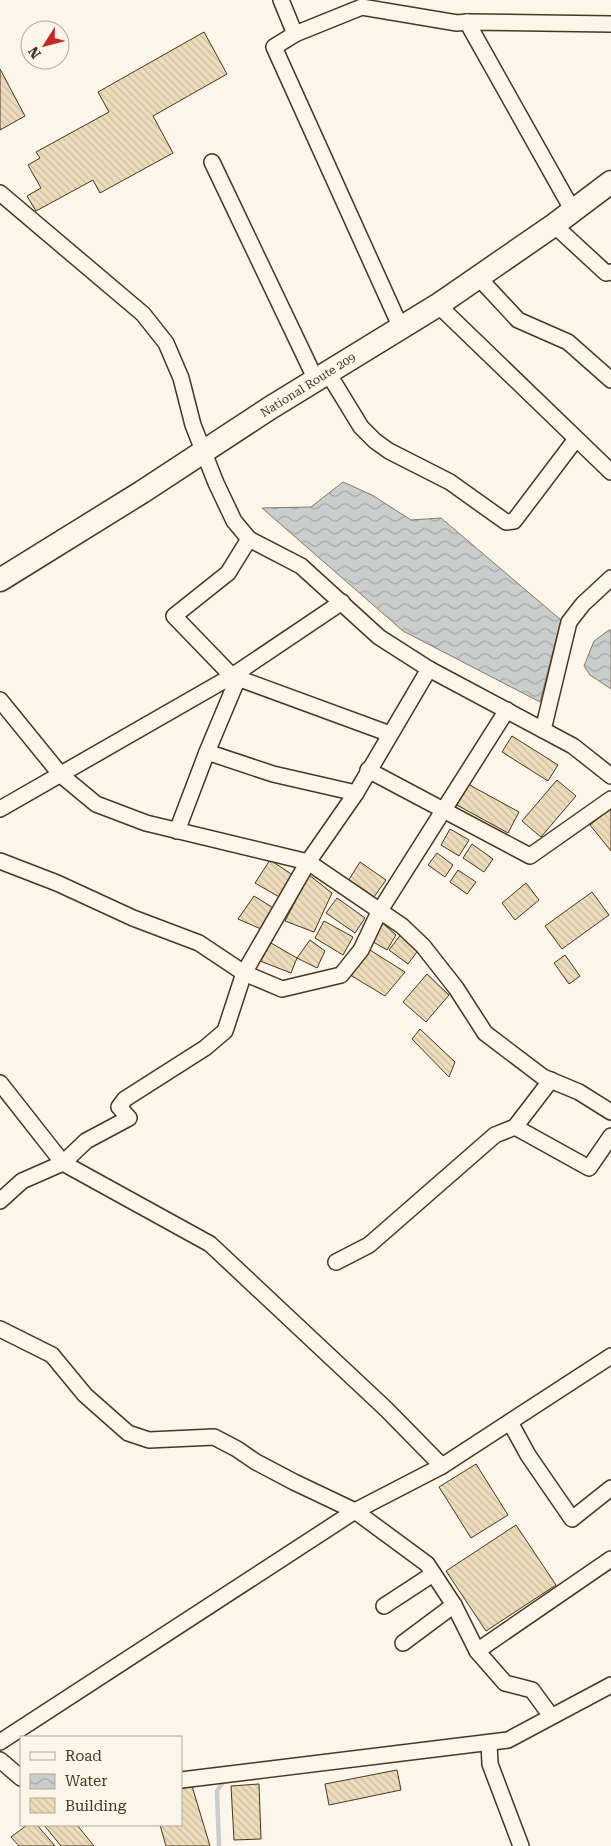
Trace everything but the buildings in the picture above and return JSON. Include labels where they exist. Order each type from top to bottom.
[{"type":"highway","name":"National Route 209","points":[[0,580],[204,452],[270,408],[438,305],[554,225],[608,183]]},
{"type":"street","points":[[281,0],[295,34]]},
{"type":"street","points":[[401,328],[274,47],[295,34],[362,7],[457,23],[611,24]]},
{"type":"street","points":[[466,22],[573,211]]},
{"type":"street","points":[[212,162],[322,377],[375,441],[389,451],[450,482],[506,522],[514,521],[576,439]]},
{"type":"street","points":[[0,192],[142,314],[166,343],[181,378],[193,425],[216,483],[234,521],[249,539],[301,566],[379,638],[429,669],[572,746],[611,776]]},
{"type":"street","points":[[554,225],[606,273],[611,272]]},
{"type":"street","points":[[478,278],[518,320],[568,342],[611,380]]},
{"type":"street","points":[[438,305],[611,472]]},
{"type":"street","points":[[249,539],[228,573],[174,616],[235,677],[390,734]]},
{"type":"street","points":[[543,730],[569,622],[583,604],[611,578]]},
{"type":"street","points":[[0,809],[235,677],[342,602]]},
{"type":"street","points":[[0,1201],[22,1181],[63,1163],[86,1141],[129,1118],[118,1107],[125,1099],[205,1048],[225,1031],[244,973],[308,862],[356,793],[429,669]]},
{"type":"street","points":[[177,830],[235,677]]},
{"type":"street","points":[[0,700],[61,775],[96,804],[146,823],[308,862],[402,926],[423,946],[456,988],[485,1033],[543,1077],[579,1092],[611,1112]]},
{"type":"street","points":[[0,861],[57,883],[133,918],[199,943],[244,973],[282,988],[341,974],[361,950],[379,912],[507,710]]},
{"type":"street","points":[[207,752],[274,774],[356,793]]},
{"type":"street","points":[[368,770],[530,856],[611,799]]},
{"type":"street","points":[[336,1262],[369,1245],[494,1135],[515,1127],[551,1080]]},
{"type":"street","points":[[0,1083],[63,1163],[210,1244],[386,1409],[442,1466]]},
{"type":"street","points":[[515,1127],[589,1168],[611,1136]]},
{"type":"street","points":[[0,1329],[52,1355],[85,1395],[128,1433],[149,1440],[214,1437],[237,1448],[256,1462],[294,1482],[355,1511],[426,1564],[454,1605],[477,1652],[505,1683],[532,1690],[551,1716]]},
{"type":"street","points":[[0,1742],[355,1511],[442,1466],[611,1356]]},
{"type":"street","points":[[510,1422],[528,1455],[572,1519],[611,1488]]},
{"type":"street","points":[[477,1652],[611,1559]]},
{"type":"street","points":[[384,1606],[432,1574]]},
{"type":"street","points":[[403,1642],[454,1605]]},
{"type":"street","points":[[182,1780],[508,1740],[611,1685]]},
{"type":"street","points":[[488,1743],[490,1764],[521,1846]]},
{"type":"street","points":[[0,1760],[20,1777]]},
{"type":"water","points":[[343,482],[372,495],[411,520],[441,518],[561,620],[540,702],[403,631],[262,508],[311,507]]},
{"type":"water","points":[[611,630],[611,689],[590,675],[584,666],[594,641]]},
{"type":"waterway","points":[[219,1846],[217,1791],[226,1778]]}]
